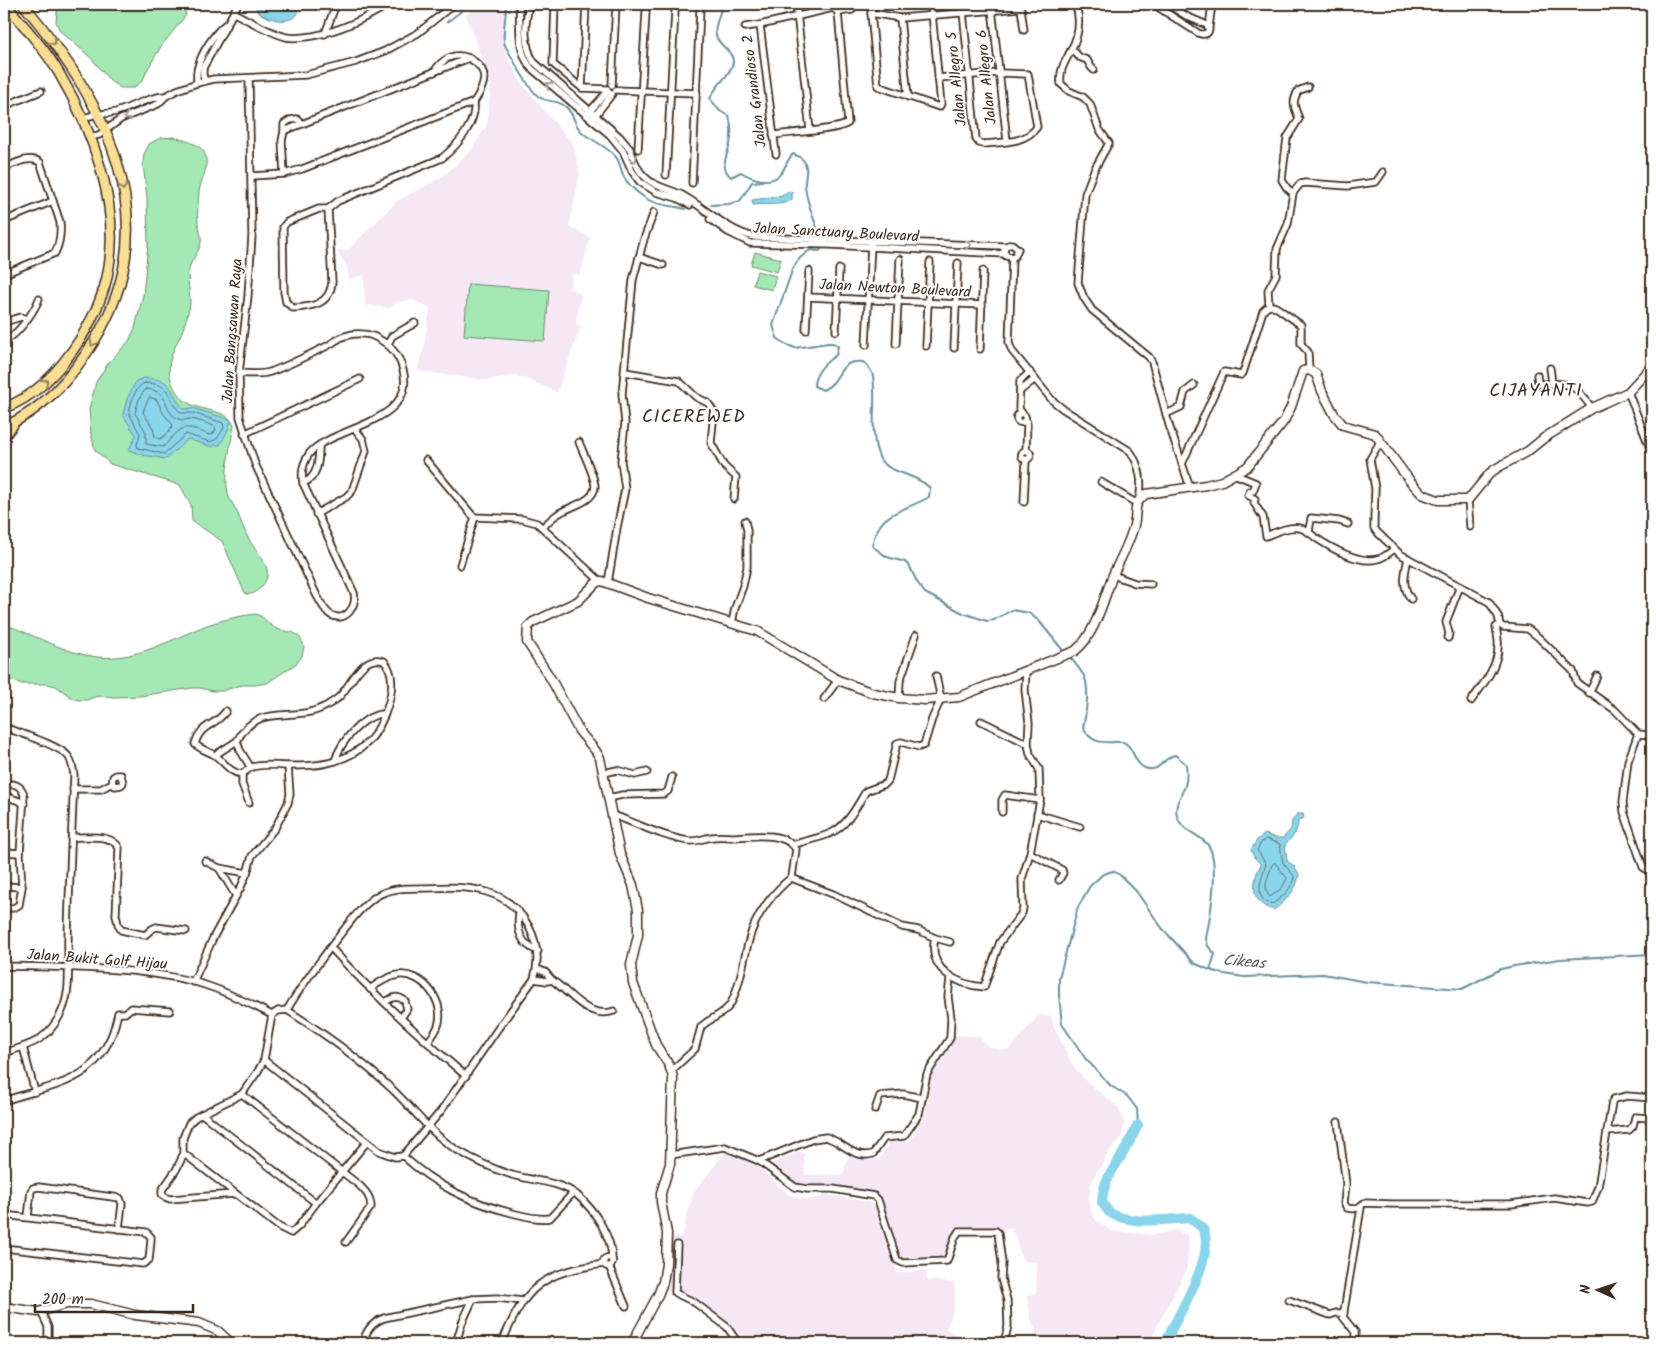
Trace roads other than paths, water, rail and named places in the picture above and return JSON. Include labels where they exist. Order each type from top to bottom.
[{"type":"main road","points":[[5,4],[53,64],[82,120],[102,174],[112,223],[108,272],[102,296],[86,329],[58,371],[42,386],[20,401],[5,407]]},
{"type":"main road","points":[[4,427],[17,421],[52,396],[82,360],[107,317],[116,296],[126,250],[126,208],[120,170],[106,129],[82,83],[61,52],[23,4]]},
{"type":"main road","points":[[632,1343],[663,1282],[667,1247],[666,1223],[661,1193],[668,1174],[670,1155],[671,1070],[656,1045],[632,983],[630,971],[638,935],[638,910],[632,885],[620,854],[599,755],[573,722],[551,679],[527,642],[526,634],[528,627],[533,622],[578,601],[600,581],[648,598],[757,631],[772,638],[838,680],[872,693],[918,700],[941,699],[968,694],[1075,651],[1083,644],[1134,524],[1137,501],[1146,494],[1222,480],[1247,466],[1284,421],[1291,407],[1302,371],[1310,370],[1316,374],[1330,406],[1343,425],[1375,434],[1422,494],[1438,500],[1468,500],[1490,473],[1521,456],[1544,438],[1592,408],[1628,392],[1652,366]]},
{"type":"main road","points":[[4,436],[17,421]]},
{"type":"main road","points":[[4,1307],[41,1311],[74,1303],[91,1304],[135,1315],[199,1323],[218,1331],[231,1343]]},
{"type":"street","points":[[205,81],[203,68],[238,4]]},
{"type":"street","points":[[325,34],[336,4]]},
{"type":"street","points":[[234,13],[288,37],[302,38],[342,29],[364,20],[390,4]]},
{"type":"street","points":[[89,136],[99,136],[121,119],[158,104],[166,96],[197,83],[227,78],[306,75],[356,62],[385,51],[418,33],[454,4]]},
{"type":"street","name":"Jalan Sanctuary Boulevard","points":[[519,4],[520,45],[528,64],[534,72],[591,116]]},
{"type":"street","name":"Jalan Sanctuary Boulevard","points":[[530,4],[526,42],[534,62],[610,135],[619,146],[640,182],[656,192],[677,198],[699,210],[742,240],[750,243],[831,242],[1005,254]]},
{"type":"street","points":[[556,4],[552,64],[582,88],[697,93]]},
{"type":"street","points":[[582,88],[586,4]]},
{"type":"street","points":[[591,116],[611,90],[616,4]]},
{"type":"street","points":[[796,4],[810,130]]},
{"type":"street","points":[[872,4],[871,13],[878,86],[939,107],[941,104],[931,4]]},
{"type":"street","points":[[1075,4],[1079,12],[1079,24],[1072,49],[1060,70],[1061,84],[1083,97],[1090,104],[1099,129],[1109,144],[1094,170],[1085,194],[1078,283],[1084,298],[1092,310],[1149,357],[1155,368],[1166,414],[1190,487]]},
{"type":"street","points":[[1153,4],[1201,34],[1208,33],[1212,4]]},
{"type":"street","points":[[1167,4],[1209,27]]},
{"type":"street","points":[[745,26],[760,25],[833,8],[838,12],[848,124],[846,126],[773,135]]},
{"type":"street","points":[[871,13],[900,18],[1021,8],[1024,30]]},
{"type":"street","points":[[692,183],[700,9]]},
{"type":"street","name":"Jalan Allegro 6","points":[[992,9],[1006,141]]},
{"type":"street","points":[[838,12],[852,10]]},
{"type":"street","points":[[666,175],[675,11]]},
{"type":"street","points":[[520,12],[528,12]]},
{"type":"street","points":[[638,149],[646,12]]},
{"type":"street","name":"Jalan Allegro 5","points":[[963,12],[976,139],[979,143],[1006,141]]},
{"type":"street","points":[[900,18],[908,97]]},
{"type":"street","points":[[197,83],[197,68],[201,57],[218,30],[226,24]]},
{"type":"street","name":"Jalan Grandioso 2","points":[[760,25],[776,154]]},
{"type":"street","points":[[207,49],[212,54]]},
{"type":"street","points":[[1072,49],[1079,57],[1087,60],[1090,67],[1094,70]]},
{"type":"street","points":[[284,174],[282,141],[284,131],[469,58],[479,65],[483,72],[483,87],[474,102],[474,110],[469,125],[455,147],[442,158],[338,201],[328,209],[319,209],[308,213],[287,222],[283,226],[284,292],[286,302],[293,308],[321,302],[330,292],[332,282],[328,209]]},
{"type":"street","points":[[938,78],[998,73],[1028,74],[1037,127],[1020,140],[1006,141]]},
{"type":"street","name":"Jalan Bangsawan Raya","points":[[249,78],[252,176],[251,263],[239,374],[240,410],[244,434],[255,464],[317,596],[328,612],[335,616],[340,616],[350,612],[355,603],[355,598],[316,514]]},
{"type":"street","points":[[1293,192],[1287,188],[1282,180],[1286,144],[1287,138],[1299,119],[1294,105],[1296,94],[1308,86]]},
{"type":"street","points":[[4,106],[41,91]]},
{"type":"street","points":[[82,120],[90,115],[117,112],[154,96],[166,96]]},
{"type":"street","points":[[252,176],[284,174],[310,166],[474,102]]},
{"type":"street","points":[[4,168],[28,159],[36,159],[40,162],[60,222],[59,246],[55,253],[4,274]]},
{"type":"street","points":[[1269,306],[1268,290],[1276,275],[1277,249],[1288,224],[1293,192],[1300,184],[1305,183],[1348,186],[1376,182],[1383,172]]},
{"type":"street","points":[[4,221],[53,201]]},
{"type":"street","points":[[608,583],[625,489],[622,461],[625,423],[622,394],[633,280],[654,212]]},
{"type":"street","points":[[1012,257],[1005,254],[1005,246],[1008,244],[1016,245],[1017,253],[1012,257],[1009,343],[1012,351],[1052,400],[1063,409],[1130,451],[1137,462],[1141,489],[1137,501],[1101,482]]},
{"type":"street","points":[[866,345],[871,245]]},
{"type":"street","name":"Jalan Sanctuary Boulevard","points":[[871,245],[1005,246]]},
{"type":"street","points":[[639,257],[662,265]]},
{"type":"street","points":[[896,344],[900,259]]},
{"type":"street","points":[[926,346],[930,262]]},
{"type":"street","points":[[954,348],[958,263]]},
{"type":"street","points":[[836,331],[839,269]]},
{"type":"street","points":[[806,330],[809,271]]},
{"type":"street","points":[[980,349],[983,271]]},
{"type":"street","name":"Jalan Newton Boulevard","points":[[808,297],[982,305]]},
{"type":"street","points":[[4,341],[18,330],[39,299]]},
{"type":"street","points":[[1182,464],[1224,372],[1241,375],[1243,373],[1263,310],[1269,306],[1276,307],[1301,325],[1301,344],[1308,352],[1310,370]]},
{"type":"street","points":[[4,322],[21,317],[26,319]]},
{"type":"street","points":[[388,344],[392,336],[415,323]]},
{"type":"street","points":[[239,374],[268,372],[351,334],[372,336],[388,344],[399,358],[404,375],[402,393],[393,407],[386,413],[319,446],[310,453],[304,463],[302,472],[303,483],[316,514],[346,497],[352,491],[366,451],[362,439],[355,429]]},
{"type":"street","points":[[1550,368],[1552,383]]},
{"type":"street","points":[[624,372],[680,381],[696,397],[710,405],[714,412],[711,440],[723,464],[736,477],[734,499]]},
{"type":"street","points":[[1024,502],[1026,460],[1031,455],[1026,450],[1026,420],[1021,423],[1017,420],[1017,416],[1022,413],[1019,409],[1020,381],[1030,372]]},
{"type":"street","points":[[1537,375],[1539,384],[1565,384],[1576,388],[1592,408]]},
{"type":"street","points":[[244,434],[360,379]]},
{"type":"street","points":[[1020,391],[1035,379]]},
{"type":"street","points":[[1166,414],[1181,407],[1185,392],[1194,386]]},
{"type":"street","points":[[1628,392],[1650,448]]},
{"type":"street","points":[[543,527],[558,514],[584,501],[595,486],[579,442]]},
{"type":"street","points":[[1380,442],[1370,459],[1375,489],[1374,528],[1394,549],[1493,606],[1500,625],[1507,629],[1528,629],[1573,671],[1578,683],[1615,710],[1638,734],[1652,737]]},
{"type":"street","points":[[303,483],[311,479],[316,469],[319,446]]},
{"type":"street","points":[[426,460],[475,517],[532,520],[543,527],[570,555],[600,581]]},
{"type":"street","points":[[1234,474],[1256,483],[1253,491],[1250,491],[1248,495],[1254,498],[1254,503],[1263,517],[1266,536],[1278,531],[1299,528],[1309,532],[1332,547],[1354,557],[1368,560],[1377,559],[1394,549]]},
{"type":"street","points":[[1468,500],[1470,527]]},
{"type":"street","points":[[460,565],[475,517]]},
{"type":"street","points":[[1309,532],[1311,518],[1333,520],[1348,524]]},
{"type":"street","points":[[732,623],[743,586],[746,567],[748,530],[745,521]]},
{"type":"street","points":[[1408,558],[1404,581],[1405,588],[1411,599]]},
{"type":"street","points":[[1113,575],[1135,583],[1151,584]]},
{"type":"street","points":[[1448,638],[1449,633],[1446,622],[1460,586]]},
{"type":"street","points":[[1471,701],[1496,660],[1498,648],[1496,627],[1500,625]]},
{"type":"street","points":[[899,698],[900,681],[916,635]]},
{"type":"street","points":[[215,755],[237,741],[250,724],[261,718],[268,715],[300,714],[315,711],[330,704],[344,692],[362,666],[376,660],[381,660],[387,664],[391,676],[390,694],[380,726],[369,741],[354,754],[335,761],[310,765],[267,765],[250,768],[242,774]]},
{"type":"street","points":[[935,938],[933,953],[950,978],[984,987],[1000,942],[1022,913],[1022,879],[1030,853],[1040,800],[1039,769],[1030,754],[1028,744],[1029,723],[1025,690],[1026,671]]},
{"type":"street","points":[[793,845],[833,832],[851,815],[866,792],[885,784],[889,778],[896,744],[901,742],[915,747],[924,745],[932,719],[941,699],[936,676]]},
{"type":"street","points":[[1590,693],[1597,676]]},
{"type":"street","points":[[824,699],[838,680]]},
{"type":"street","points":[[226,711],[219,719],[202,729],[195,742],[196,746],[215,755],[232,771],[242,774]]},
{"type":"street","points":[[335,761],[340,748],[350,734],[375,715],[384,714]]},
{"type":"street","points":[[980,721],[1028,744]]},
{"type":"street","points":[[4,727],[67,754],[74,775],[68,940],[69,986],[66,1002],[60,1016],[46,1036],[36,1042],[4,1053]]},
{"type":"street","points":[[1638,734],[1628,761],[1623,802],[1624,812],[1643,867],[1652,872]]},
{"type":"street","points":[[237,741],[250,768]]},
{"type":"street","points":[[193,982],[214,936],[247,873],[252,856],[275,828],[288,803],[288,766]]},
{"type":"street","points":[[604,773],[617,770],[635,775],[647,772]]},
{"type":"street","points":[[242,774],[242,784],[249,803]]},
{"type":"street","points":[[609,798],[622,795],[664,794],[668,791],[672,777]]},
{"type":"street","points":[[73,789],[101,789],[112,783]]},
{"type":"street","points":[[4,788],[6,785],[11,784],[21,787],[24,791],[20,853],[22,887],[19,905],[13,908],[4,908]]},
{"type":"street","points":[[4,794],[24,804]]},
{"type":"street","points":[[1002,812],[1002,800],[1005,795],[1040,800]]},
{"type":"street","points":[[1037,814],[1080,827]]},
{"type":"street","points":[[613,816],[665,835],[690,841],[720,836],[766,836],[784,840],[796,849],[792,877],[774,894],[754,926],[730,1004],[725,1011],[701,1027],[695,1049],[671,1070]]},
{"type":"street","points":[[72,838],[107,839],[117,844],[119,848],[116,915],[121,930],[145,935],[152,928],[156,927],[186,932]]},
{"type":"street","points":[[4,852],[20,853]]},
{"type":"street","points":[[1030,853],[1062,870],[1063,873],[1059,880]]},
{"type":"street","points":[[205,861],[220,868],[247,873]]},
{"type":"street","points":[[220,868],[236,896]]},
{"type":"street","points":[[792,877],[902,927],[918,930],[935,938],[950,942]]},
{"type":"street","points":[[4,886],[22,887]]},
{"type":"street","points":[[264,1060],[383,1154],[395,1157],[403,1156],[429,1126],[534,979],[537,969],[538,951],[536,943],[530,926],[519,913],[501,898],[482,891],[457,887],[399,888],[375,897],[354,918],[316,965],[287,1010]]},
{"type":"street","points":[[519,913],[518,928],[520,934],[526,944],[538,951]]},
{"type":"street","points":[[331,948],[370,989],[466,1076]]},
{"type":"street","name":"Jalan Bukit Golf Hijau","points":[[4,966],[131,972],[193,982],[206,985],[238,998],[272,1015]]},
{"type":"street","points":[[537,969],[545,972],[552,980],[588,1008],[603,1014],[614,1011]]},
{"type":"street","points":[[370,989],[380,982],[397,975],[422,981],[437,1004],[440,1014],[436,1030],[428,1042]]},
{"type":"street","points":[[759,1161],[813,1140],[826,1137],[850,1152],[868,1155],[873,1154],[884,1138],[904,1136],[917,1118],[927,1074],[951,1036],[948,997],[950,978]]},
{"type":"street","points":[[534,979],[552,980]]},
{"type":"street","points":[[385,1002],[394,997],[399,997],[405,1001],[407,1009],[401,1018]]},
{"type":"street","points":[[4,1101],[77,1077],[89,1069],[111,1038],[118,1013],[125,1013],[131,1008],[170,1011]]},
{"type":"street","points":[[235,1194],[194,1198],[165,1197],[162,1194],[162,1190],[176,1170],[183,1153],[183,1138],[189,1123],[202,1114],[242,1094],[264,1060],[272,1015],[278,1011],[287,1010],[365,1066],[448,1144],[478,1162],[513,1175],[562,1187],[574,1192],[587,1205],[601,1226],[611,1250],[608,1263],[626,1306]]},
{"type":"street","points":[[23,1047],[35,1092]]},
{"type":"street","points":[[242,1094],[359,1185],[371,1200],[371,1207],[346,1242]]},
{"type":"street","points":[[875,1110],[880,1096],[904,1094],[922,1098]]},
{"type":"street","points":[[1355,1343],[1355,1332],[1344,1320],[1344,1312],[1361,1208],[1364,1203],[1511,1204],[1554,1198],[1592,1202],[1600,1180],[1614,1099],[1627,1096],[1652,1098]]},
{"type":"street","points":[[202,1114],[316,1203]]},
{"type":"street","points":[[1607,1132],[1629,1130],[1633,1126],[1635,1117],[1650,1118],[1652,1114]]},
{"type":"street","points":[[1338,1122],[1346,1184],[1345,1206],[1352,1209],[1361,1208]]},
{"type":"street","points":[[183,1153],[279,1227],[291,1233],[299,1226],[366,1142]]},
{"type":"street","points":[[670,1155],[725,1147],[759,1161],[795,1186],[807,1189],[833,1188],[874,1196],[878,1200],[898,1260],[903,1264],[947,1261],[959,1231],[996,1230],[1002,1263],[1001,1278],[1008,1300],[1008,1326],[1004,1343]]},
{"type":"street","points":[[403,1156],[433,1180],[464,1198],[485,1206],[532,1217],[550,1218],[574,1192]]},
{"type":"street","points":[[28,1217],[31,1191],[33,1188],[39,1187],[120,1198],[122,1204],[119,1229]]},
{"type":"street","points":[[4,1215],[119,1229],[149,1234],[151,1237],[150,1254],[146,1262],[132,1263],[4,1248]]},
{"type":"street","points":[[677,1246],[674,1293],[694,1302],[727,1327],[738,1343]]},
{"type":"street","points":[[502,1343],[516,1310],[536,1286],[554,1274],[573,1268],[608,1263]]},
{"type":"street","points":[[362,1343],[370,1326],[384,1318],[473,1299],[497,1298],[523,1301]]},
{"type":"street","points":[[456,1343],[462,1323],[473,1299]]},
{"type":"street","points":[[1289,1300],[1330,1315],[1344,1312]]},
{"type":"street","points":[[41,1311],[48,1327],[48,1343]]},
{"type":"water","points":[[254,4],[297,4],[298,14],[284,20],[269,18],[259,13]]},
{"type":"water","points":[[788,191],[792,192],[792,200],[777,204],[753,205],[752,200],[782,196]]},
{"type":"water","points":[[144,378],[161,380],[166,383],[183,409],[193,408],[231,420],[220,445],[212,447],[188,439],[166,459],[143,455],[129,450],[136,435],[123,415],[127,399],[136,381]]},
{"type":"water","points":[[1297,814],[1303,814],[1304,818],[1298,820],[1295,834],[1285,844],[1287,861],[1294,866],[1299,874],[1298,880],[1290,895],[1274,910],[1260,903],[1257,898],[1254,885],[1261,864],[1254,857],[1251,850],[1257,840],[1265,834],[1276,838],[1283,838],[1291,829],[1292,821]]},
{"type":"waterway","points":[[447,22],[468,4]]},
{"type":"waterway","points":[[506,4],[505,45],[532,90],[541,98],[558,102],[565,106],[580,131],[615,156],[626,180],[639,194],[654,203],[685,209]]},
{"type":"waterway","points":[[722,4],[716,25],[716,34],[733,59],[733,63],[710,99],[720,111],[729,116],[730,120],[731,137],[725,169],[731,177],[741,172],[756,179],[768,180],[773,179],[782,172],[793,154],[800,157],[805,165],[807,196],[821,237]]},
{"type":"waterway","points":[[711,205],[740,201],[752,182],[762,181]]},
{"type":"waterway","points":[[824,247],[819,251],[810,250],[800,258],[793,268],[773,325],[777,338],[795,348],[828,343],[838,346],[836,355],[825,364],[816,377],[814,386],[823,390],[830,386],[848,364],[863,362],[871,371],[873,378],[874,434],[880,459],[889,467],[924,483],[930,488],[929,497],[886,519],[875,534],[872,546],[887,557],[905,562],[925,593],[963,613],[987,621],[994,620],[1012,610],[1029,613],[1039,621],[1065,653]]},
{"type":"waterway","points":[[1069,656],[1086,681],[1087,702],[1083,728],[1089,736],[1096,741],[1123,742],[1127,744],[1137,761],[1149,769],[1156,768],[1175,755],[1186,764],[1185,786],[1177,804],[1176,812],[1183,826],[1203,840],[1211,851],[1214,875],[1206,938],[1208,946],[1215,954],[1210,970]]},
{"type":"waterway","name":"Cikeas","points":[[1138,1125],[1137,1109],[1127,1096],[1111,1086],[1085,1058],[1062,1024],[1059,978],[1078,907],[1090,886],[1103,874],[1113,871],[1120,875],[1136,891],[1162,928],[1194,963],[1224,974],[1244,977],[1323,974],[1367,982],[1462,989],[1501,969],[1514,966],[1560,959],[1652,954]]},
{"type":"waterway","points":[[1138,1125],[1104,1187],[1102,1202],[1109,1212],[1127,1219],[1148,1221],[1190,1218],[1203,1229],[1206,1243],[1204,1257],[1193,1288],[1165,1343]]},
{"type":"district","name":"CIJAYANTI","points":[[1536,391]]},
{"type":"district","name":"CICEREWED","points":[[694,417]]}]
